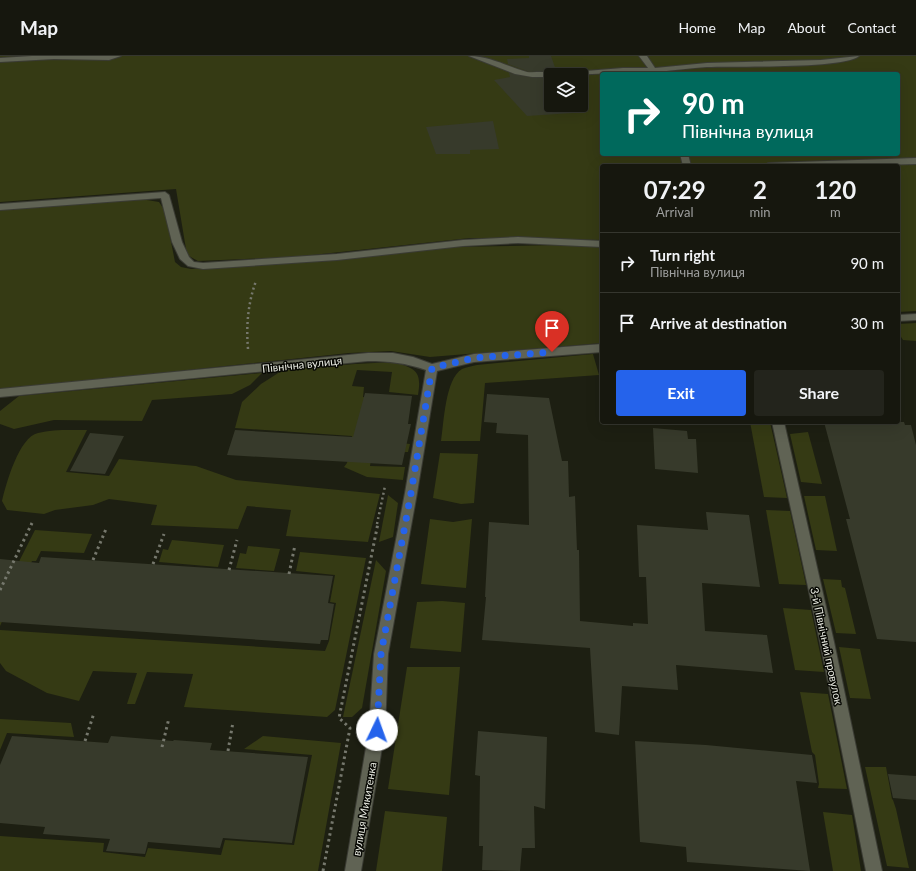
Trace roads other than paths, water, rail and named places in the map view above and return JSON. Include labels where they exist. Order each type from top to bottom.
[{"type":"street","points":[[0,60],[54,57],[109,58],[117,56]]},
{"type":"street","points":[[474,56],[518,72],[532,75],[544,75]]},
{"type":"street","points":[[643,56],[655,72]]},
{"type":"street","points":[[588,73],[623,70],[655,72],[720,64],[821,62],[845,60],[855,56]]},
{"type":"street","points":[[827,164],[916,161]]},
{"type":"street","points":[[0,207],[165,195],[169,205],[180,251],[192,264],[203,266],[337,258],[452,244],[494,241],[518,240],[600,244]]},
{"type":"street","points":[[900,318],[916,317]]},
{"type":"street","points":[[432,368],[474,358],[600,348]]},
{"type":"street","name":"Північна вулиця","points":[[0,393],[368,357],[393,357],[413,361],[432,368]]},
{"type":"street","name":"вулиця Микитенка","points":[[353,871],[377,730],[381,654],[411,493],[432,368]]},
{"type":"street","name":"3-й Північний провулок","points":[[778,424],[827,642],[874,871]]}]
